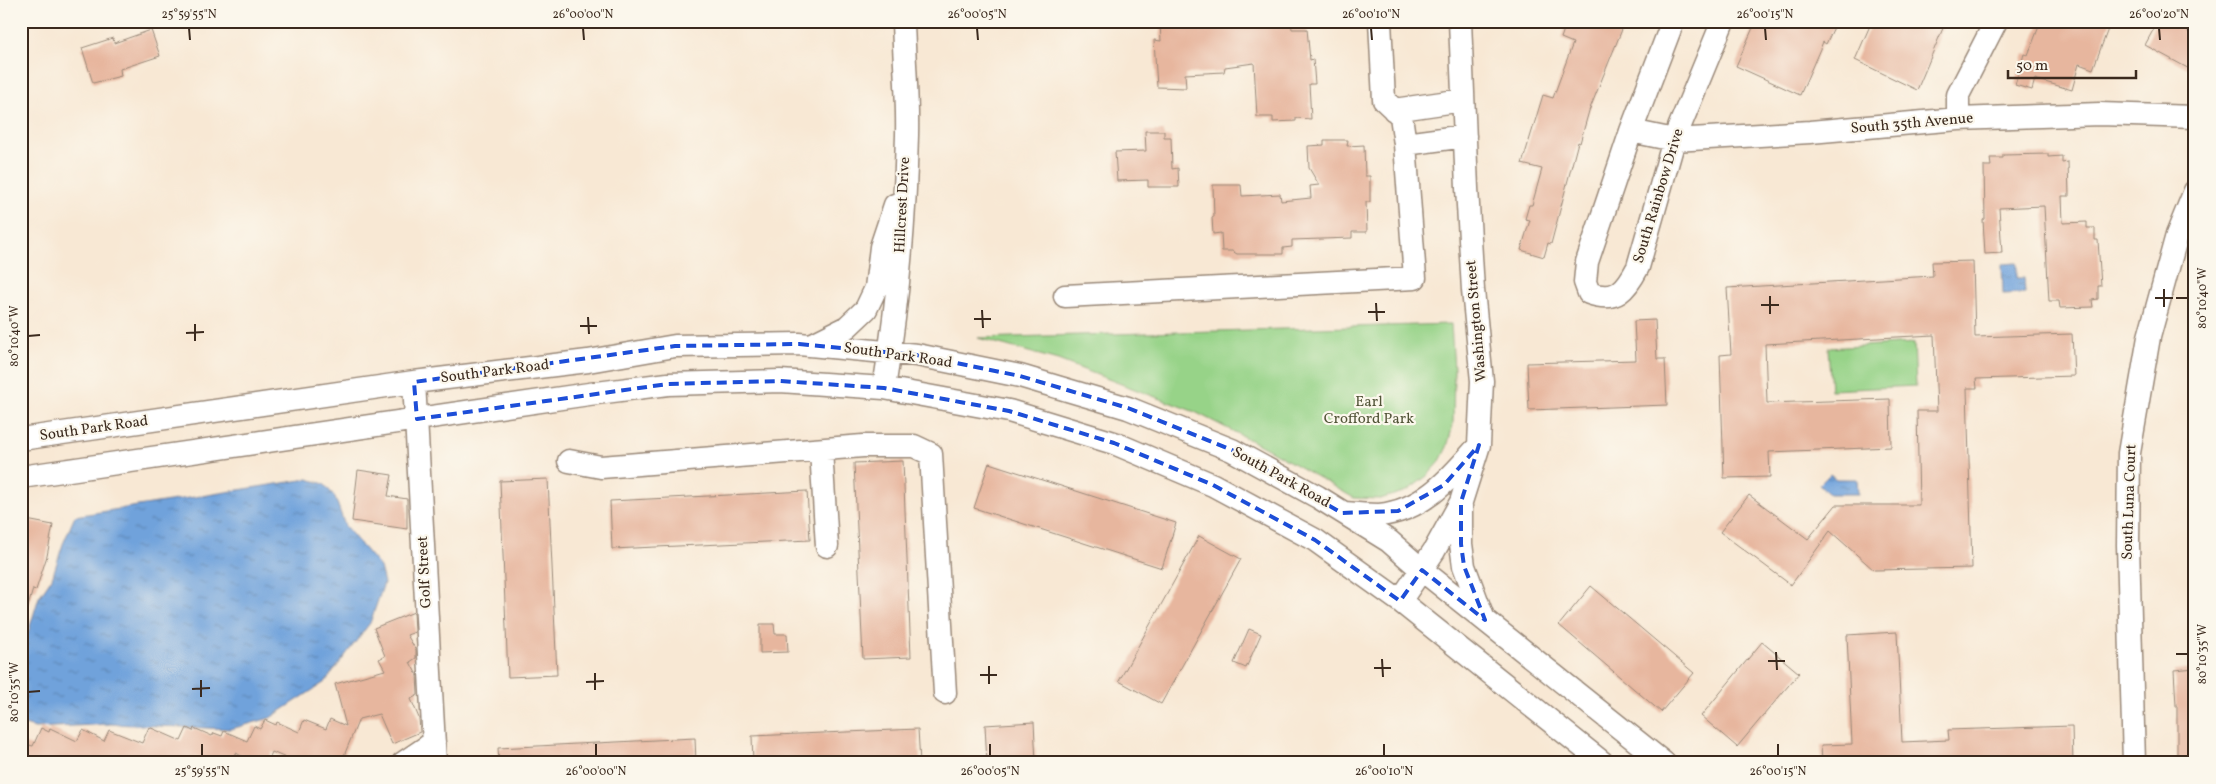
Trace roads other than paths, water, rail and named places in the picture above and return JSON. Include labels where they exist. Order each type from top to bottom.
[{"type":"street","name":"Hillcrest Drive","points":[[884,388],[900,272],[907,133],[903,21]]},
{"type":"street","points":[[1065,296],[1415,278],[1405,144],[1400,116],[1384,100],[1380,21]]},
{"type":"street","name":"Washington Street","points":[[1400,601],[1422,570],[1461,502],[1479,445],[1482,381],[1473,290],[1460,21]]},
{"type":"street","name":"South Rainbow Drive","points":[[1673,21],[1631,131],[1587,262],[1585,282],[1589,293],[1602,298],[1617,294],[1630,282],[1638,267],[1674,140],[1722,21]]},
{"type":"street","points":[[1958,119],[1958,95],[1996,21]]},
{"type":"street","points":[[1394,110],[1464,100]]},
{"type":"street","name":"South 35th Avenue","points":[[1631,131],[1674,140],[1810,132],[1958,119],[2100,114],[2195,117]]},
{"type":"street","points":[[1405,144],[1465,136]]},
{"type":"street","points":[[811,345],[847,326],[866,308],[876,288],[881,247],[905,175]]},
{"type":"street","name":"South Luna Court","points":[[2134,763],[2128,545],[2130,453],[2149,337],[2177,235],[2195,190]]},
{"type":"street","name":"South Park Road","points":[[21,439],[414,382],[588,360],[675,346],[811,345],[917,355],[1020,376],[1128,408],[1232,450],[1318,497],[1389,541],[1422,570],[1664,763]]},
{"type":"street","points":[[21,477],[668,384],[780,381],[884,388],[1009,411],[1114,443],[1213,485],[1315,540],[1400,601],[1602,763]]},
{"type":"street","name":"Golf Street","points":[[414,382],[434,752]]},
{"type":"street","points":[[1342,513],[1378,515],[1398,511],[1429,497],[1444,484],[1479,445]]},
{"type":"street","points":[[570,461],[601,467],[863,446],[914,446],[931,454],[945,693]]},
{"type":"street","points":[[821,450],[827,546]]},
{"type":"street","points":[[1461,502],[1461,544],[1464,566],[1485,620]]},
{"type":"street","points":[[403,763],[434,752]]},
{"type":"water","points":[[2017,263],[2017,278],[2024,278],[2025,293],[2003,294],[2002,264]]},
{"type":"water","points":[[1830,474],[1836,479],[1857,479],[1858,494],[1829,494],[1819,485]]},
{"type":"water","points":[[308,479],[324,484],[335,497],[345,526],[380,567],[384,583],[370,623],[325,682],[270,718],[231,729],[111,724],[35,728],[21,724],[21,675],[24,646],[39,597],[52,578],[63,544],[75,516]]},
{"type":"park label","name":"Earl Crofford Park","points":[[1369,410]]}]
